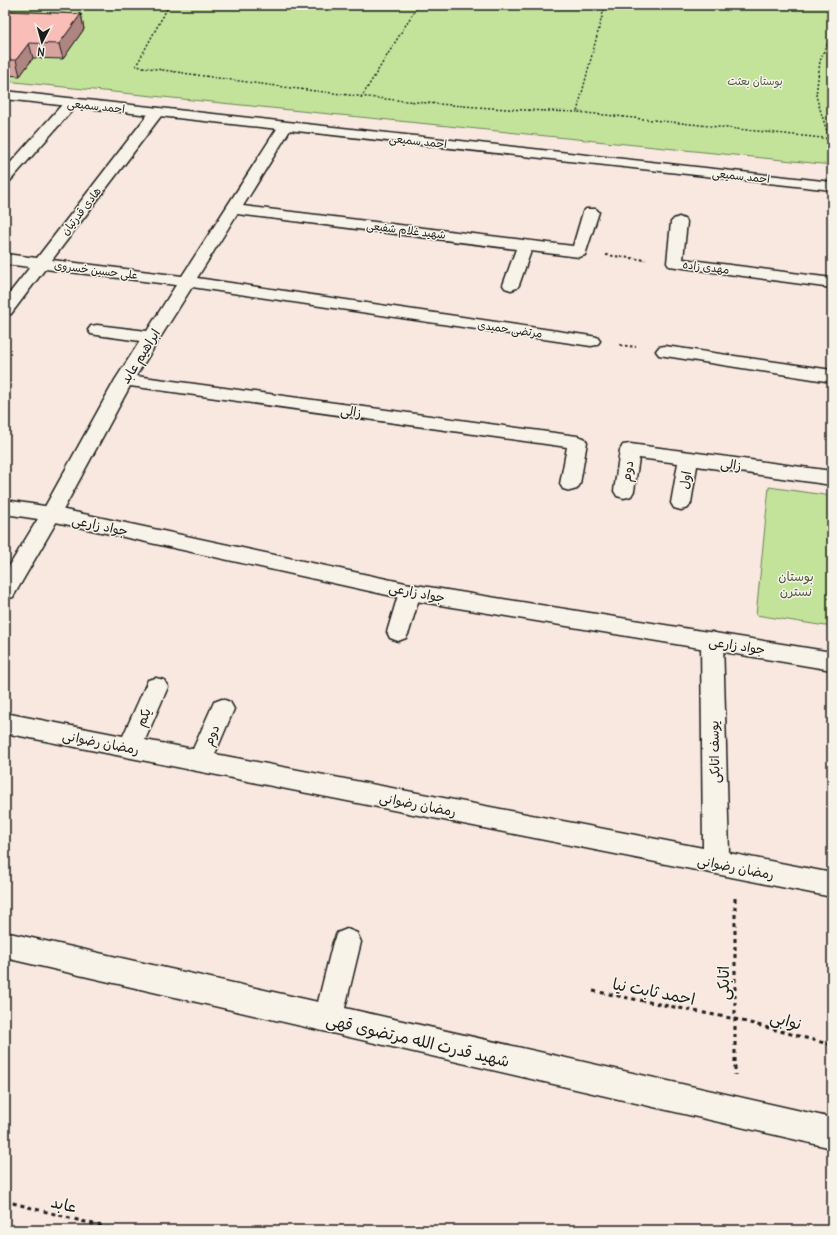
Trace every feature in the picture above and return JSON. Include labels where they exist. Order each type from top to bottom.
[{"type":"street","name":"احمد سمیعی","points":[[5,95],[832,186]]},
{"type":"street","points":[[5,178],[71,103]]},
{"type":"street","name":"هادی قدرتیان","points":[[5,310],[157,112]]},
{"type":"street","name":"ابراهیم عابد","points":[[5,591],[51,514],[124,380],[285,127]]},
{"type":"street","name":"شهید غلام شفیعی","points":[[233,208],[579,252]]},
{"type":"street","points":[[579,252],[591,212]]},
{"type":"street","points":[[675,263],[679,222]]},
{"type":"street","points":[[512,285],[525,245]]},
{"type":"street","name":"علی حسین خسروی","points":[[5,259],[187,281]]},
{"type":"street","name":"مهدی زاده","points":[[675,263],[832,283]]},
{"type":"street","name":"مرتضی حمیدی","points":[[187,281],[591,341]]},
{"type":"street","points":[[98,330],[152,337]]},
{"type":"street","points":[[665,351],[832,376]]},
{"type":"street","name":"زالی","points":[[124,380],[577,442],[570,484]]},
{"type":"street","name":"زالی","points":[[630,450],[832,478]]},
{"type":"street","name":"دوم","points":[[624,491],[630,450]]},
{"type":"street","name":"اول","points":[[681,503],[689,458]]},
{"type":"street","name":"جواد زارعی","points":[[5,507],[51,514],[410,592],[832,661]]},
{"type":"street","points":[[398,632],[410,592]]},
{"type":"street","name":"یوسف اتابکی","points":[[712,641],[716,863]]},
{"type":"street","name":"یکم","points":[[130,748],[156,687]]},
{"type":"street","name":"دوم","points":[[200,761],[222,709]]},
{"type":"street","name":"رمضان رضوانی","points":[[5,723],[832,885]]},
{"type":"street","points":[[328,1019],[347,942]]},
{"type":"street","name":"شهید قدرت الله مرتضوی قهی","points":[[5,945],[832,1133]]},
{"type":"path","points":[[82,8],[85,5]]},
{"type":"path","points":[[169,5],[136,66],[361,98],[535,112],[576,112],[832,139]]},
{"type":"path","points":[[361,98],[418,5]]},
{"type":"path","points":[[576,112],[605,5]]},
{"type":"path","points":[[829,138],[816,96],[820,61],[832,33]]},
{"type":"path","name":"مهدی زاده","points":[[579,252],[675,263]]},
{"type":"path","points":[[591,341],[665,351]]},
{"type":"path","name":"اتابکی","points":[[716,863],[734,883],[736,1112]]},
{"type":"path","name":"احمد ثابت نیا","points":[[593,991],[735,1019]]},
{"type":"path","name":"نوابی","points":[[735,1019],[832,1044]]},
{"type":"path","name":"عابد","points":[[5,1201],[116,1230]]},
{"type":"green space","name":"بوستان بعثت","points":[[5,5],[832,5],[832,165],[5,81]]},
{"type":"green space","name":"بوستان نسترن","points":[[769,487],[832,496],[832,627],[756,615]]},
{"type":"building","points":[[5,11],[81,14],[59,44],[29,43],[16,60],[5,60]]}]
